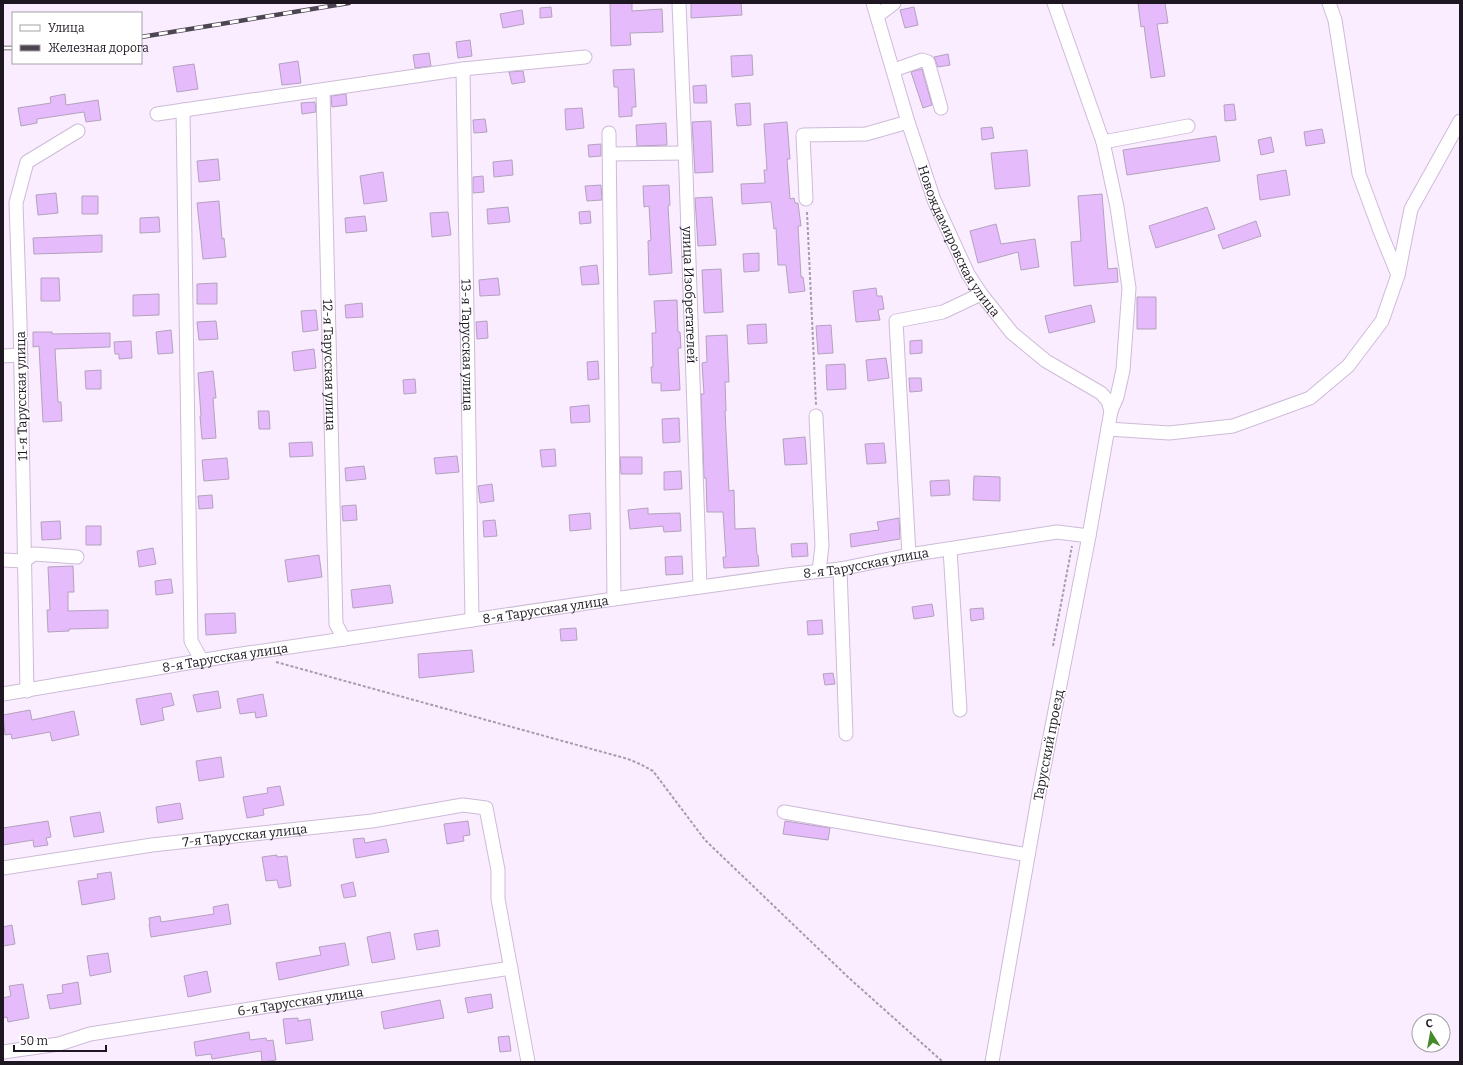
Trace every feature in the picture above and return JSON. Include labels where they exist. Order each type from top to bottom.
[{"type":"street","name":"улица Изобретателей","points":[[679,3],[700,587]]},
{"type":"street","name":"Новождамировская улица","points":[[873,3],[894,70],[908,122],[934,200],[968,274],[981,294],[1012,333],[1046,361],[1101,393],[1108,401],[1111,411]]},
{"type":"street","points":[[877,16],[894,3]]},
{"type":"street","points":[[1054,3],[1103,142],[1116,207],[1129,288],[1123,370],[1117,397],[1111,411],[1108,429],[1169,433],[1232,426],[1310,398],[1348,366],[1382,321],[1398,275],[1411,209],[1460,122]]},
{"type":"street","points":[[1329,3],[1335,20],[1359,174],[1398,275]]},
{"type":"street","points":[[157,114],[463,69],[585,57]]},
{"type":"street","points":[[894,70],[922,60],[928,62],[940,108]]},
{"type":"street","name":"13-я Тарусская улица","points":[[463,69],[472,620]]},
{"type":"street","name":"12-я Тарусская улица","points":[[323,90],[336,624],[344,639]]},
{"type":"street","points":[[183,110],[191,641],[202,661]]},
{"type":"street","points":[[806,199],[803,135],[866,134],[908,122]]},
{"type":"street","points":[[1103,142],[1188,126]]},
{"type":"street","name":"11-я Тарусская улица","points":[[27,691],[21,355],[16,203],[27,162],[78,131]]},
{"type":"street","points":[[610,133],[614,599]]},
{"type":"street","points":[[610,154],[685,154]]},
{"type":"street","points":[[909,555],[896,321],[943,312],[981,294]]},
{"type":"street","points":[[3,356],[21,355]]},
{"type":"street","points":[[816,416],[822,546],[819,571]]},
{"type":"street","name":"Тарусский проезд","points":[[992,1062],[1039,793],[1089,536],[1108,429]]},
{"type":"street","name":"8-я Тарусская улица","points":[[3,694],[256,652],[614,599],[840,569],[950,548],[1057,532],[1089,536]]},
{"type":"street","points":[[950,548],[960,710]]},
{"type":"street","points":[[3,560],[24,561],[34,554],[77,557]]},
{"type":"street","points":[[840,569],[846,734]]},
{"type":"street","name":"7-я Тарусская улица","points":[[3,868],[152,846],[372,821],[463,805],[486,808],[498,870],[498,899],[510,968]]},
{"type":"street","points":[[784,812],[1028,855]]},
{"type":"street","points":[[510,968],[528,1062]]},
{"type":"street","name":"6-я Тарусская улица","points":[[3,1052],[59,1044],[90,1034],[510,968]]},
{"type":"path","points":[[806,199],[816,416]]},
{"type":"path","points":[[256,652],[261,656],[284,665],[628,759],[653,771],[705,840],[849,978],[943,1062]]},
{"type":"building","points":[[610,3],[632,3],[632,11],[662,9],[663,32],[630,33],[631,45],[611,46]]},
{"type":"building","points":[[691,3],[741,3],[742,15],[691,18]]},
{"type":"building","points":[[1138,3],[1165,3],[1168,23],[1157,24],[1165,76],[1151,78],[1144,26],[1141,27]]},
{"type":"building","points":[[551,7],[552,17],[540,18],[540,8]]},
{"type":"building","points":[[914,7],[918,25],[905,28],[900,10]]},
{"type":"building","points":[[522,10],[524,24],[503,28],[500,14]]},
{"type":"building","points":[[470,40],[472,56],[458,58],[456,42]]},
{"type":"building","points":[[429,53],[431,66],[415,68],[413,55]]},
{"type":"building","points":[[948,54],[950,65],[938,67],[934,57]]},
{"type":"building","points":[[752,55],[753,75],[732,77],[731,56]]},
{"type":"building","points":[[298,61],[301,83],[282,85],[279,64]]},
{"type":"building","points":[[194,64],[198,89],[177,92],[173,67]]},
{"type":"building","points":[[634,69],[636,107],[632,107],[632,116],[619,117],[618,87],[614,87],[613,70]]},
{"type":"building","points":[[922,69],[932,105],[923,108],[911,72]]},
{"type":"building","points":[[523,71],[525,82],[512,84],[509,72]]},
{"type":"building","points":[[706,85],[707,103],[694,103],[693,86]]},
{"type":"building","points":[[65,94],[66,105],[98,100],[101,120],[86,122],[84,112],[37,119],[37,123],[21,126],[18,108],[51,103],[50,97]]},
{"type":"building","points":[[346,94],[347,105],[332,107],[331,96]]},
{"type":"building","points":[[315,102],[316,112],[302,114],[301,103]]},
{"type":"building","points":[[750,103],[751,125],[737,126],[735,104]]},
{"type":"building","points":[[1234,104],[1236,120],[1225,121],[1224,105]]},
{"type":"building","points":[[582,108],[584,128],[566,130],[565,109]]},
{"type":"building","points":[[485,119],[487,132],[474,133],[473,120]]},
{"type":"building","points":[[711,121],[713,172],[695,173],[692,122]]},
{"type":"building","points":[[787,122],[790,159],[787,159],[790,199],[794,198],[795,203],[798,203],[801,226],[798,226],[801,277],[803,277],[805,291],[789,293],[786,265],[778,265],[776,228],[774,229],[771,202],[742,204],[741,184],[765,183],[764,170],[767,170],[764,124]]},
{"type":"building","points":[[666,123],[667,145],[637,146],[636,125]]},
{"type":"building","points":[[992,127],[994,138],[982,140],[981,128]]},
{"type":"building","points":[[1322,129],[1325,143],[1306,146],[1304,132]]},
{"type":"building","points":[[1216,136],[1220,161],[1127,175],[1123,150]]},
{"type":"building","points":[[1271,137],[1274,152],[1261,155],[1258,140]]},
{"type":"building","points":[[601,144],[601,156],[589,157],[588,145]]},
{"type":"building","points":[[1027,150],[1030,186],[995,189],[991,153]]},
{"type":"building","points":[[218,159],[220,180],[199,182],[197,161]]},
{"type":"building","points":[[512,160],[513,175],[494,177],[493,162]]},
{"type":"building","points":[[1286,170],[1290,195],[1260,200],[1257,175]]},
{"type":"building","points":[[383,172],[387,201],[364,204],[360,176]]},
{"type":"building","points":[[483,176],[484,192],[473,193],[473,177]]},
{"type":"building","points":[[601,185],[602,200],[587,201],[585,186]]},
{"type":"building","points":[[669,185],[670,205],[668,206],[672,273],[649,275],[648,241],[651,240],[649,206],[644,207],[643,186]]},
{"type":"building","points":[[56,193],[58,213],[38,215],[36,195]]},
{"type":"building","points":[[1102,194],[1108,269],[1117,268],[1118,282],[1074,286],[1071,242],[1081,241],[1078,196]]},
{"type":"building","points":[[82,196],[98,196],[98,214],[82,214]]},
{"type":"building","points":[[712,197],[716,245],[698,246],[695,198]]},
{"type":"building","points":[[219,201],[222,239],[224,238],[226,257],[203,259],[197,203]]},
{"type":"building","points":[[508,207],[510,222],[488,224],[487,209]]},
{"type":"building","points":[[1207,207],[1215,229],[1156,248],[1149,226]]},
{"type":"building","points":[[590,211],[591,223],[580,224],[579,212]]},
{"type":"building","points":[[448,212],[451,235],[432,237],[430,213]]},
{"type":"building","points":[[365,216],[367,231],[346,233],[345,218]]},
{"type":"building","points":[[159,217],[160,232],[140,233],[140,218]]},
{"type":"building","points":[[1256,221],[1261,236],[1223,249],[1218,235]]},
{"type":"building","points":[[996,224],[1001,244],[1035,239],[1039,267],[1021,270],[1018,252],[978,263],[970,231]]},
{"type":"building","points":[[102,235],[102,252],[34,254],[33,238]]},
{"type":"building","points":[[759,253],[759,271],[744,272],[743,254]]},
{"type":"building","points":[[597,265],[599,284],[582,285],[580,267]]},
{"type":"building","points":[[721,269],[723,312],[704,313],[702,270]]},
{"type":"building","points":[[41,278],[59,278],[60,301],[41,301]]},
{"type":"building","points":[[498,278],[500,295],[480,296],[479,280]]},
{"type":"building","points":[[217,283],[217,304],[197,304],[197,284]]},
{"type":"building","points":[[876,288],[877,296],[882,296],[884,309],[878,310],[880,320],[856,322],[853,291]]},
{"type":"building","points":[[159,294],[159,315],[133,316],[133,295]]},
{"type":"building","points":[[1137,297],[1156,297],[1156,329],[1137,329]]},
{"type":"building","points":[[677,300],[678,332],[680,332],[681,348],[678,348],[680,390],[661,391],[661,383],[652,383],[652,333],[656,333],[654,301]]},
{"type":"building","points":[[362,303],[363,317],[346,318],[345,305]]},
{"type":"building","points":[[1091,305],[1095,322],[1049,333],[1045,316]]},
{"type":"building","points":[[316,310],[318,330],[303,332],[301,311]]},
{"type":"building","points":[[216,321],[218,339],[199,340],[197,322]]},
{"type":"building","points":[[487,321],[488,338],[477,339],[476,322]]},
{"type":"building","points":[[766,324],[767,343],[748,344],[747,325]]},
{"type":"building","points":[[831,325],[833,353],[818,354],[816,326]]},
{"type":"building","points":[[171,330],[173,353],[158,354],[156,332]]},
{"type":"building","points":[[33,332],[52,332],[52,334],[110,333],[110,347],[55,349],[58,402],[61,402],[62,421],[43,422],[39,346],[33,347]]},
{"type":"building","points":[[727,335],[729,382],[725,382],[725,411],[729,491],[734,490],[735,529],[755,528],[759,566],[724,568],[723,557],[726,557],[723,512],[707,512],[706,478],[704,478],[701,394],[704,394],[702,363],[707,362],[706,336]]},
{"type":"building","points":[[922,340],[922,353],[910,354],[910,341]]},
{"type":"building","points":[[131,341],[132,358],[119,359],[119,354],[115,354],[114,342]]},
{"type":"building","points":[[314,349],[316,368],[294,371],[292,352]]},
{"type":"building","points":[[886,358],[889,378],[868,381],[866,360]]},
{"type":"building","points":[[598,361],[599,379],[588,380],[587,362]]},
{"type":"building","points":[[845,364],[846,389],[827,390],[826,365]]},
{"type":"building","points":[[101,370],[101,389],[86,389],[85,371]]},
{"type":"building","points":[[213,371],[216,398],[213,398],[216,438],[202,439],[198,373]]},
{"type":"building","points":[[909,378],[921,378],[922,391],[910,392]]},
{"type":"building","points":[[415,379],[416,393],[404,394],[403,380]]},
{"type":"building","points":[[589,405],[590,422],[571,423],[570,407]]},
{"type":"building","points":[[258,411],[269,411],[270,429],[259,429]]},
{"type":"building","points":[[679,418],[680,442],[663,443],[662,419]]},
{"type":"building","points":[[805,437],[807,464],[785,465],[783,439]]},
{"type":"building","points":[[312,442],[313,456],[290,457],[289,443]]},
{"type":"building","points":[[884,443],[886,463],[867,464],[865,444]]},
{"type":"building","points":[[555,449],[556,466],[542,467],[540,450]]},
{"type":"building","points":[[457,456],[459,472],[436,474],[434,458]]},
{"type":"building","points":[[620,457],[642,457],[642,474],[621,474]]},
{"type":"building","points":[[227,458],[229,479],[204,481],[202,460]]},
{"type":"building","points":[[364,466],[366,479],[346,481],[345,468]]},
{"type":"building","points":[[681,471],[682,489],[664,490],[664,472]]},
{"type":"building","points":[[974,476],[1000,477],[1000,501],[973,500]]},
{"type":"building","points":[[949,480],[950,495],[931,496],[930,481]]},
{"type":"building","points":[[492,484],[494,501],[480,503],[478,486]]},
{"type":"building","points":[[212,495],[213,508],[199,509],[198,496]]},
{"type":"building","points":[[356,505],[357,520],[343,521],[342,506]]},
{"type":"building","points":[[648,508],[648,514],[680,513],[681,531],[664,532],[663,526],[630,529],[628,510]]},
{"type":"building","points":[[590,513],[591,529],[570,531],[569,515]]},
{"type":"building","points":[[899,518],[900,539],[851,547],[850,534],[879,530],[877,522]]},
{"type":"building","points":[[495,520],[497,536],[484,537],[483,521]]},
{"type":"building","points":[[60,521],[61,539],[42,540],[41,522]]},
{"type":"building","points":[[86,526],[101,526],[101,545],[86,545]]},
{"type":"building","points":[[807,543],[808,556],[792,557],[791,544]]},
{"type":"building","points":[[153,548],[156,564],[139,567],[137,551]]},
{"type":"building","points":[[319,555],[322,577],[288,582],[285,560]]},
{"type":"building","points":[[682,556],[683,574],[666,575],[665,557]]},
{"type":"building","points":[[73,566],[74,592],[68,592],[68,611],[108,610],[108,628],[69,629],[69,631],[48,632],[47,610],[50,610],[48,567]]},
{"type":"building","points":[[171,579],[173,593],[156,595],[155,581]]},
{"type":"building","points":[[390,585],[393,603],[353,608],[351,590]]},
{"type":"building","points":[[932,604],[934,616],[914,619],[912,607]]},
{"type":"building","points":[[983,608],[984,619],[971,621],[970,609]]},
{"type":"building","points":[[235,613],[236,633],[206,635],[205,614]]},
{"type":"building","points":[[822,620],[823,634],[808,635],[807,621]]},
{"type":"building","points":[[576,628],[577,640],[561,641],[560,629]]},
{"type":"building","points":[[472,650],[474,672],[419,678],[418,654]]},
{"type":"building","points":[[833,673],[835,684],[825,685],[823,674]]},
{"type":"building","points":[[218,691],[221,708],[197,712],[193,695]]},
{"type":"building","points":[[171,693],[174,705],[162,708],[164,720],[141,725],[136,699]]},
{"type":"building","points":[[263,694],[267,716],[256,718],[255,712],[240,714],[237,699]]},
{"type":"building","points":[[30,710],[32,720],[74,711],[79,735],[52,741],[50,732],[12,739],[11,734],[5,735],[3,715]]},
{"type":"building","points":[[221,757],[224,777],[199,781],[196,761]]},
{"type":"building","points":[[280,786],[284,805],[263,809],[264,815],[247,818],[243,797],[268,793],[267,788]]},
{"type":"building","points":[[180,803],[183,819],[158,823],[156,807]]},
{"type":"building","points":[[100,812],[104,832],[74,837],[70,817]]},
{"type":"building","points":[[48,821],[51,837],[46,838],[48,845],[34,847],[33,840],[3,845],[3,828]]},
{"type":"building","points":[[468,821],[470,835],[463,836],[464,841],[447,844],[444,824]]},
{"type":"building","points":[[785,821],[830,828],[828,840],[783,834]]},
{"type":"building","points":[[364,838],[365,843],[386,839],[389,852],[356,858],[353,839]]},
{"type":"building","points":[[277,855],[277,857],[287,856],[291,886],[279,888],[277,880],[266,881],[262,857]]},
{"type":"building","points":[[111,872],[115,899],[82,905],[78,881],[98,878],[97,874]]},
{"type":"building","points":[[353,882],[356,896],[344,898],[341,885]]},
{"type":"building","points":[[228,904],[231,924],[151,937],[149,918],[160,916],[161,922],[214,914],[213,907]]},
{"type":"building","points":[[12,925],[15,944],[3,946],[3,927]]},
{"type":"building","points":[[438,930],[440,946],[417,950],[414,934]]},
{"type":"building","points":[[390,932],[395,959],[372,963],[367,937]]},
{"type":"building","points":[[345,943],[349,965],[279,980],[276,963],[321,955],[319,947]]},
{"type":"building","points":[[108,953],[111,972],[90,976],[87,956]]},
{"type":"building","points":[[207,971],[211,992],[188,997],[184,976]]},
{"type":"building","points":[[78,982],[81,1004],[50,1009],[47,995],[63,993],[62,985]]},
{"type":"building","points":[[23,984],[29,1018],[8,1022],[7,1017],[3,1018],[3,998],[11,996],[9,986]]},
{"type":"building","points":[[491,994],[493,1008],[468,1013],[465,998]]},
{"type":"building","points":[[440,1000],[444,1018],[384,1029],[381,1012]]},
{"type":"building","points":[[298,1018],[298,1021],[310,1019],[313,1040],[286,1044],[283,1019]]},
{"type":"building","points":[[249,1032],[250,1040],[266,1038],[267,1041],[273,1040],[276,1060],[262,1062],[261,1051],[212,1059],[211,1054],[196,1056],[194,1042]]},
{"type":"building","points":[[509,1036],[511,1051],[500,1052],[498,1037]]},
{"type":"railway","points":[[142,37],[349,3]]},
{"type":"railway","points":[[3,48],[12,48]]}]
